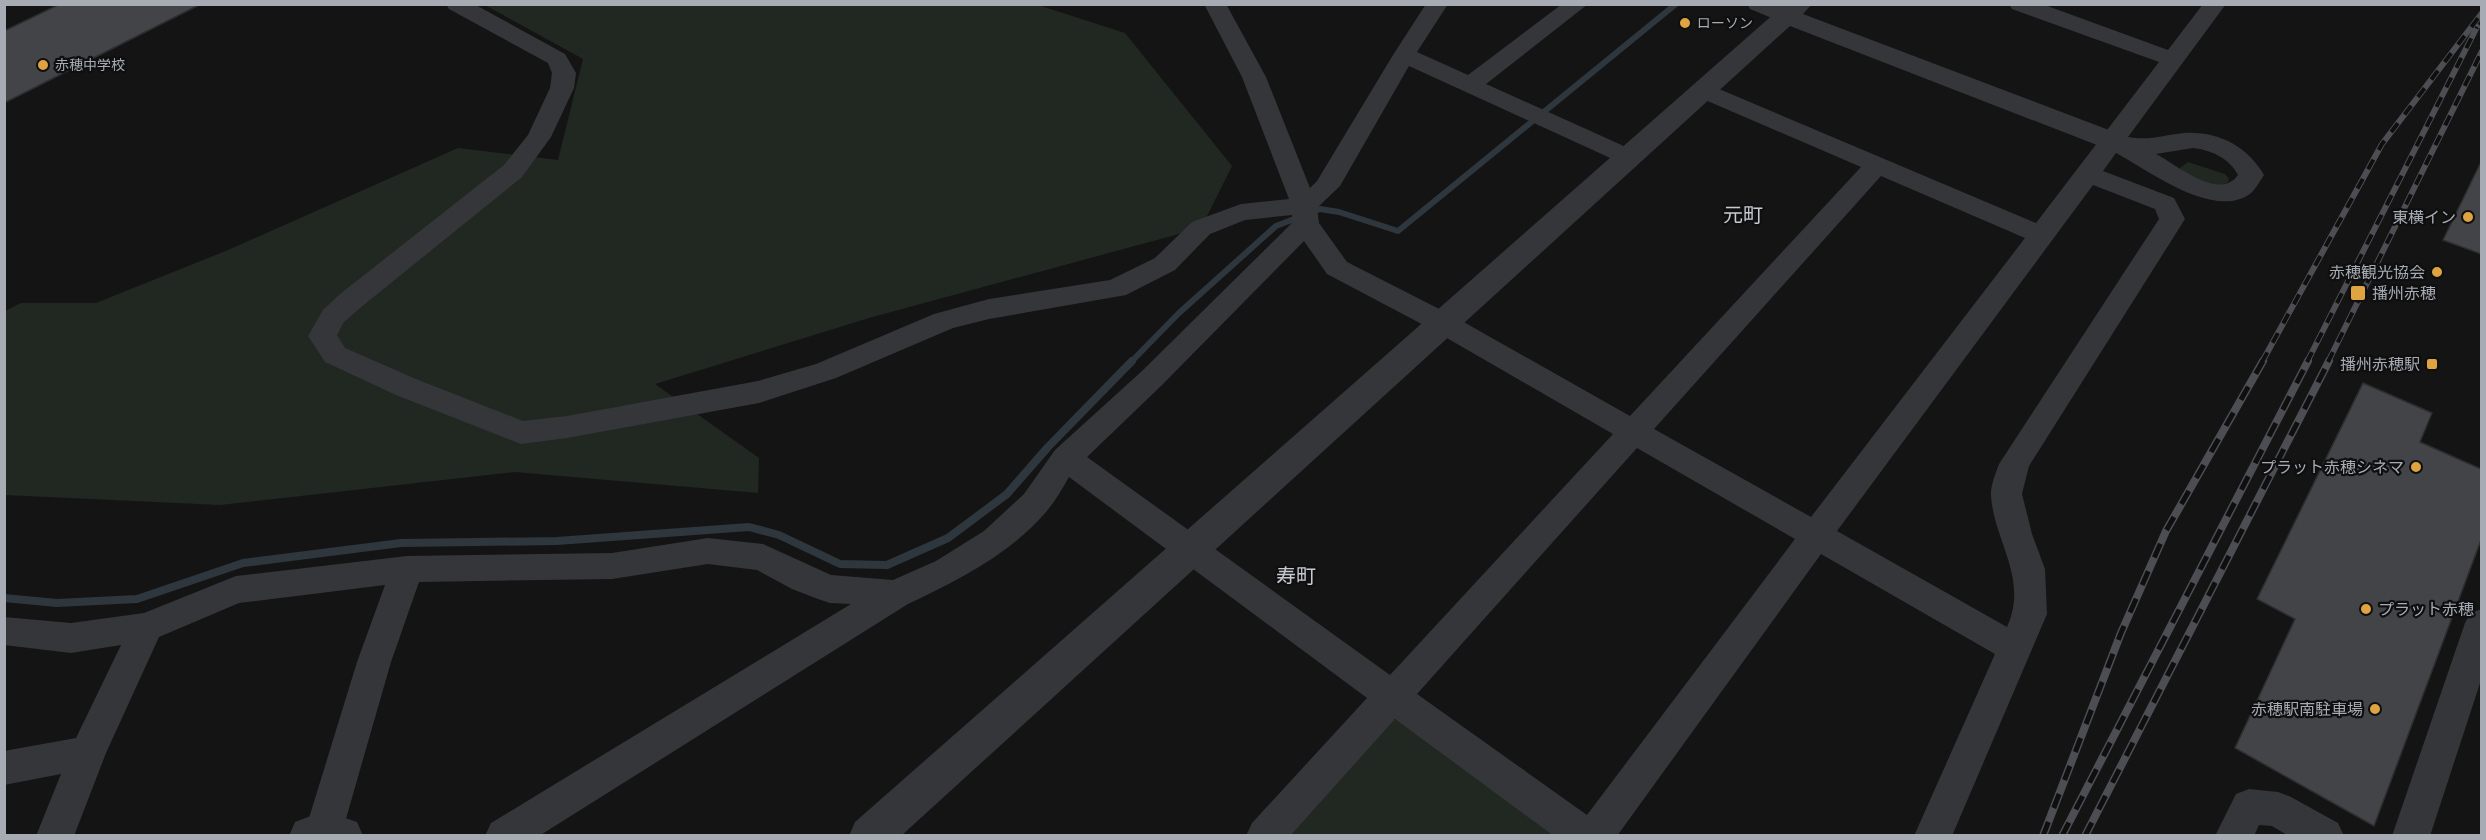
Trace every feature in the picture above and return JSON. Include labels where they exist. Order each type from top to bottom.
[{"type":"street","points":[[457,4],[557,59],[564,73],[556,103],[539,137],[513,171],[350,301],[333,317],[322,336],[335,355],[406,387],[521,433],[567,427],[759,392],[826,371],[944,321],[989,309],[1116,288],[1165,264],[1201,228],[1241,212],[1305,215]]},
{"type":"street","points":[[1215,4],[1254,77],[1305,215],[1337,268],[1443,323],[2016,649]]},
{"type":"street","points":[[504,836],[896,594],[948,570],[995,540],[1035,503],[1066,458],[1152,378],[1305,215],[1327,186],[1404,55],[1437,4]]},
{"type":"street","points":[[1471,84],[1577,4]]},
{"type":"street","points":[[1758,4],[1793,10],[2112,141]]},
{"type":"street","points":[[1594,836],[1816,535],[2215,4]]},
{"type":"street","points":[[2021,5],[2174,60]]},
{"type":"street","points":[[870,836],[1793,10]]},
{"type":"street","points":[[1404,55],[1628,157]]},
{"type":"street","points":[[1704,91],[2041,235]]},
{"type":"street","points":[[1265,836],[1876,166]]},
{"type":"street","points":[[1933,836],[2030,614],[2029,569],[2016,534],[2006,494],[2014,464],[2172,219],[2165,204],[2088,174]]},
{"type":"street","points":[[1066,458],[1189,550],[1394,695],[1586,836]]},
{"type":"street","points":[[4,631],[71,638],[147,627],[236,590],[407,569],[612,566],[708,551],[763,556],[804,579],[830,589],[896,594]]},
{"type":"street","points":[[325,834],[374,662],[407,569]]},
{"type":"street","points":[[2410,836],[2481,623]]},
{"type":"street","points":[[55,836],[88,752],[147,627]]},
{"type":"street","points":[[4,768],[88,752]]},
{"type":"street","points":[[2234,836],[2249,806],[2278,809],[2325,836]]},
{"type":"shaded area","points":[[485,5],[1038,5],[1125,33],[1232,166],[1201,228],[869,318],[655,384],[759,458],[758,493],[515,472],[220,505],[5,495],[5,311],[21,303],[96,303],[228,250],[458,148],[558,160],[583,59]]},
{"type":"shaded area","points":[[2188,162],[2225,174],[2229,179],[2228,182],[2218,187],[2185,175],[2180,168]]},
{"type":"shaded area","points":[[1384,720],[1403,720],[1563,836],[1281,836]]},
{"type":"building","name":"赤穂中学校","points":[[60,4],[201,4],[4,103],[4,31]]},
{"type":"building","name":"東横イン","points":[[2481,162],[2481,254],[2443,240]]},
{"type":"building","name":"プラット赤穂","points":[[2363,383],[2432,413],[2420,442],[2481,469],[2481,540],[2374,826],[2235,748],[2295,619],[2257,599]]},
{"type":"waterway","points":[[1131,362],[1179,313],[1276,226],[1320,209],[1339,212],[1398,231],[1676,4]]},
{"type":"waterway","points":[[4,598],[57,603],[137,599],[243,563],[401,543],[557,541],[749,527],[779,535],[840,564],[887,565],[948,538],[1007,494],[1048,447],[1132,361]]},
{"type":"railway","points":[[2262,362],[2382,144],[2482,13]]},
{"type":"railway","points":[[2307,362],[2477,27]]},
{"type":"railway","points":[[2328,362],[2482,51]]},
{"type":"railway","points":[[2043,836],[2121,633],[2166,531],[2263,361]]},
{"type":"railway","points":[[2062,836],[2308,361]]},
{"type":"railway","points":[[2085,836],[2329,361]]},
{"type":"place","name":"ローソン","points":[[1685,23]]},
{"type":"place","name":"赤穂中学校","points":[[43,65]]},
{"type":"place","name":"東横イン","points":[[2468,217]]},
{"type":"place","name":"赤穂観光協会","points":[[2437,272]]},
{"type":"place","name":"播州赤穂","points":[[2358,293]]},
{"type":"place","name":"播州赤穂駅","points":[[2432,364]]},
{"type":"place","name":"プラット赤穂シネマ","points":[[2416,467]]},
{"type":"place","name":"プラット赤穂","points":[[2366,609]]},
{"type":"place","name":"赤穂駅南駐車場","points":[[2375,709]]},
{"type":"district","name":"元町","points":[[1743,215]]},
{"type":"district","name":"寿町","points":[[1296,576]]}]
